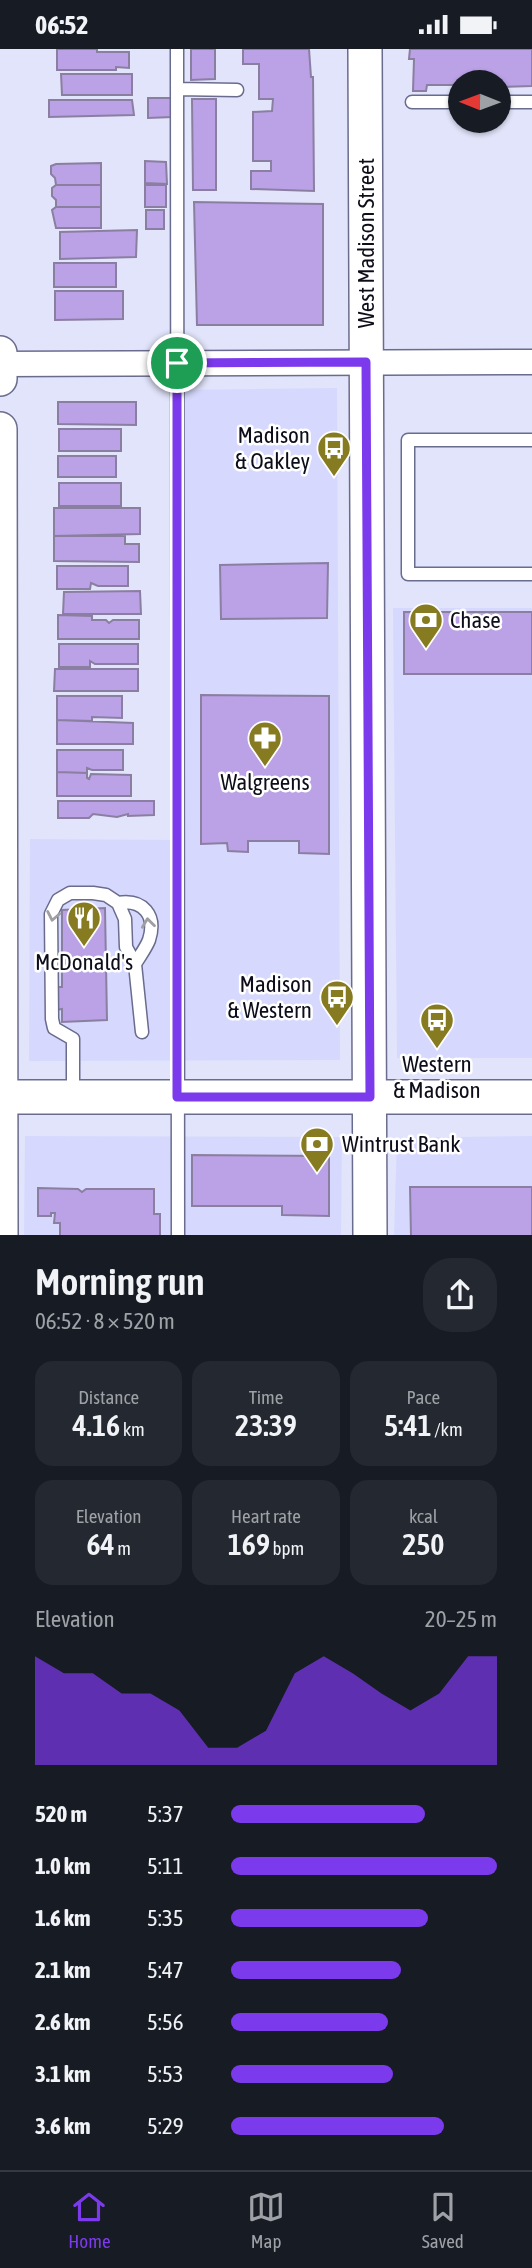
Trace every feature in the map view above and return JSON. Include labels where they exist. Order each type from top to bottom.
[{"type":"main road","name":"West Madison Street","points":[[365,49],[370,1235]]},
{"type":"main road","points":[[0,353],[0,379]]},
{"type":"main road","points":[[0,429],[1,1235]]},
{"type":"main road","points":[[1,1097],[532,1097]]},
{"type":"street","points":[[0,364],[532,362]]},
{"type":"lane","points":[[177,49],[177,1235]]},
{"type":"lane","points":[[177,89],[237,90]]},
{"type":"lane","points":[[412,102],[448,102]]},
{"type":"lane","points":[[511,102],[532,102]]},
{"type":"lane","points":[[532,440],[408,440],[408,574],[532,574]]},
{"type":"lane","points":[[73,1097],[73,1039],[54,1028],[52,1019],[51,914],[58,900],[71,893],[93,893],[106,895],[118,903],[125,919],[126,947],[135,964],[142,1032]]},
{"type":"lane","points":[[118,903],[131,901],[143,905],[148,913],[151,925],[149,940],[135,964]]},
{"type":"shaded area","points":[[337,388],[340,1060],[29,1061],[30,839],[177,840],[177,390]]},
{"type":"shaded area","points":[[393,608],[532,608],[532,1058],[397,1058]]},
{"type":"shaded area","points":[[25,1136],[342,1137],[341,1235],[24,1235]]},
{"type":"shaded area","points":[[532,1136],[532,1235],[394,1235],[397,1138]]},
{"type":"building","points":[[57,49],[129,52],[129,68],[57,70]]},
{"type":"building","points":[[191,49],[215,49],[215,79],[191,80]]},
{"type":"building","points":[[243,49],[309,49],[313,77],[314,191],[251,189],[251,171],[271,171],[271,161],[253,161],[253,112],[272,111],[273,99],[259,99],[259,64],[243,64]]},
{"type":"building","points":[[410,49],[532,49],[532,86],[511,87],[511,70],[448,70],[448,85],[427,85],[426,91],[413,91],[414,59],[409,59]]},
{"type":"building","points":[[61,74],[132,74],[132,95],[62,95]]},
{"type":"building","points":[[148,98],[171,98],[172,117],[148,118]]},
{"type":"building","points":[[192,99],[216,99],[216,190],[193,190]]},
{"type":"building","points":[[49,100],[132,100],[134,115],[49,117]]},
{"type":"building","points":[[145,161],[166,162],[167,184],[145,183]]},
{"type":"building","points":[[101,163],[101,185],[56,185],[51,174],[51,166],[56,164]]},
{"type":"building","points":[[56,185],[101,185],[101,207],[56,207],[52,188]]},
{"type":"building","points":[[145,185],[166,185],[166,207],[145,207]]},
{"type":"building","points":[[194,202],[323,204],[323,325],[197,325]]},
{"type":"building","points":[[56,207],[101,207],[101,228],[56,228],[52,210]]},
{"type":"building","points":[[146,210],[164,210],[164,229],[146,229]]},
{"type":"building","points":[[137,230],[136,257],[60,259],[60,232]]},
{"type":"building","points":[[54,263],[116,263],[116,287],[54,287]]},
{"type":"building","points":[[55,291],[123,291],[123,319],[55,320]]},
{"type":"building","points":[[58,402],[136,402],[136,425],[58,424]]},
{"type":"building","points":[[59,429],[121,429],[121,451],[59,451]]},
{"type":"building","points":[[58,456],[116,456],[116,477],[58,477]]},
{"type":"building","points":[[59,483],[121,483],[121,506],[59,506]]},
{"type":"building","points":[[54,508],[140,508],[140,534],[54,536]]},
{"type":"building","points":[[54,536],[125,536],[125,544],[139,544],[139,562],[54,561]]},
{"type":"building","points":[[328,563],[327,618],[221,619],[220,565]]},
{"type":"building","points":[[57,566],[128,566],[128,586],[98,586],[91,583],[90,589],[57,589]]},
{"type":"building","points":[[140,591],[141,614],[63,614],[64,592]]},
{"type":"building","points":[[404,612],[532,612],[532,674],[404,674]]},
{"type":"building","points":[[58,615],[92,616],[92,620],[106,620],[109,623],[113,620],[139,620],[139,639],[58,639]]},
{"type":"building","points":[[59,644],[138,644],[138,664],[95,664],[90,661],[90,667],[59,667]]},
{"type":"building","points":[[55,669],[138,669],[138,691],[54,691]]},
{"type":"building","name":"Walgreens","points":[[201,695],[329,696],[329,854],[299,853],[299,841],[248,841],[248,852],[228,851],[227,843],[201,844]]},
{"type":"building","points":[[57,696],[122,696],[122,718],[57,720]]},
{"type":"building","points":[[57,720],[133,723],[133,744],[57,744]]},
{"type":"building","points":[[57,750],[123,750],[123,770],[87,768],[87,773],[57,772]]},
{"type":"building","points":[[57,772],[87,773],[89,779],[91,774],[131,775],[131,796],[57,796]]},
{"type":"building","points":[[58,801],[154,801],[154,815],[128,814],[117,817],[93,814],[89,818],[58,818]]},
{"type":"building","name":"McDonald's","points":[[105,908],[107,1020],[62,1022],[62,1009],[56,1010],[56,987],[62,987],[62,910]]},
{"type":"building","points":[[192,1155],[329,1156],[329,1216],[282,1215],[282,1206],[192,1206]]},
{"type":"building","points":[[410,1187],[532,1187],[532,1235],[411,1235]]},
{"type":"building","points":[[38,1188],[78,1189],[82,1192],[86,1189],[154,1189],[154,1214],[160,1214],[160,1235],[60,1235],[60,1223],[54,1223],[55,1213],[51,1213],[51,1216],[38,1216]]},
{"type":"place","name":"Madison & Oakley","points":[[334,478]]},
{"type":"place","name":"Chase","points":[[426,650]]},
{"type":"place","name":"Walgreens","points":[[265,768]]},
{"type":"place","name":"McDonald's","points":[[84,948]]},
{"type":"place","name":"Madison & Western","points":[[337,1027]]},
{"type":"place","name":"Western & Madison","points":[[437,1050]]},
{"type":"place","name":"Wintrust Bank","points":[[317,1174]]},
{"type":"route","points":[[366,362],[370,1097],[177,1097],[177,363],[366,362]]}]
